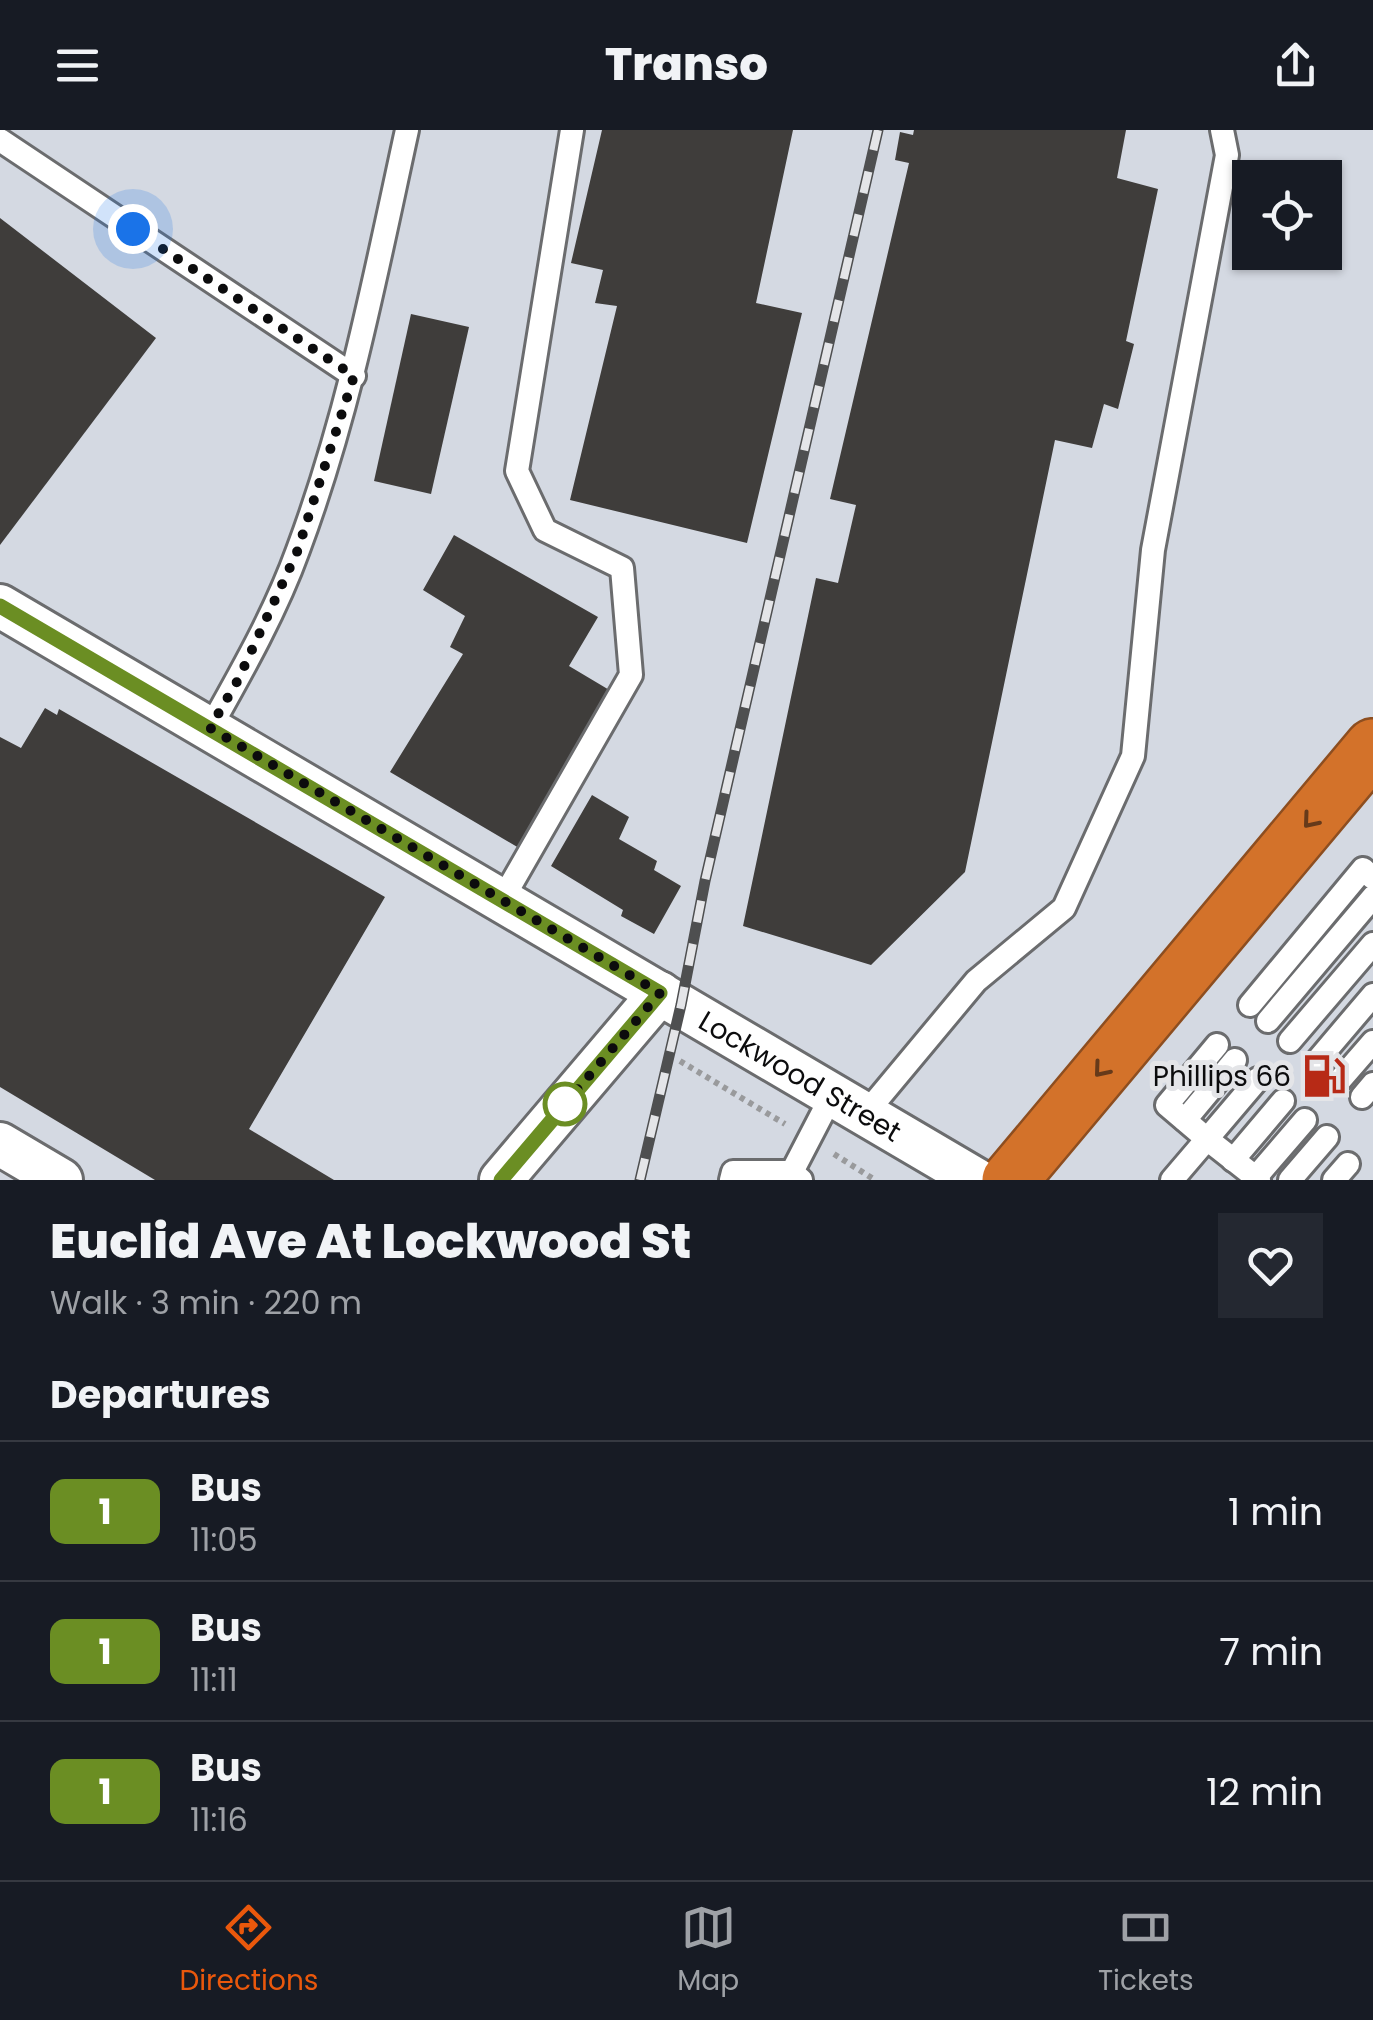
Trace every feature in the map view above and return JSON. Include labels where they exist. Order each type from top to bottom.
[{"type":"highway","points":[[1010,1180],[1373,746]]},
{"type":"street","name":"Lockwood Street","points":[[0,606],[978,1180]]},
{"type":"street","points":[[501,1180],[660,993]]},
{"type":"street","points":[[0,1144],[61,1180]]},
{"type":"lane","points":[[210,728],[238,680],[297,552],[354,376],[407,130]]},
{"type":"lane","points":[[502,900],[631,675],[622,568],[545,530],[517,471],[572,130]]},
{"type":"lane","points":[[731,1180],[732,1172],[797,1176],[810,1140],[976,982],[1064,908],[1133,756],[1153,550],[1227,155],[1222,130]]},
{"type":"lane","points":[[0,140],[354,376]]},
{"type":"lane","points":[[1250,1006],[1363,870],[1373,878]]},
{"type":"lane","points":[[1268,1021],[1373,897]]},
{"type":"lane","points":[[1290,1041],[1373,944]]},
{"type":"lane","points":[[1317,1061],[1373,994]]},
{"type":"lane","points":[[1340,1080],[1373,1042]]},
{"type":"lane","points":[[1226,1053],[1185,1120],[1207,1139],[1257,1179],[1305,1120]]},
{"type":"lane","points":[[1172,1180],[1258,1079]]},
{"type":"lane","points":[[1234,1160],[1283,1100]]},
{"type":"lane","points":[[1290,1180],[1327,1137]]},
{"type":"path","points":[[680,1060],[875,1180]]},
{"type":"shaded area","points":[[0,130],[1373,130],[1373,1180],[0,1180]]},
{"type":"building","points":[[602,130],[793,130],[756,303],[802,313],[747,543],[570,500],[617,306],[595,303],[603,270],[571,263]]},
{"type":"building","points":[[914,130],[1126,130],[1117,178],[1158,189],[1126,341],[1134,344],[1118,409],[1104,404],[1092,448],[1055,440],[965,872],[871,965],[743,926],[816,578],[838,583],[856,505],[830,499],[909,163],[895,160],[900,132],[913,135]]},
{"type":"building","points":[[0,218],[156,338],[0,545]]},
{"type":"building","points":[[411,314],[469,327],[431,494],[374,481]]},
{"type":"building","points":[[454,535],[598,617],[569,666],[616,694],[519,848],[390,772],[463,654],[450,647],[465,616],[423,590]]},
{"type":"building","points":[[45,708],[57,715],[59,709],[385,897],[249,1129],[334,1180],[155,1180],[0,1087],[0,737],[21,748]]},
{"type":"building","points":[[592,795],[629,817],[619,839],[657,861],[654,870],[681,886],[654,934],[621,916],[623,910],[551,866]]},
{"type":"railway","points":[[640,1180],[878,130]]},
{"type":"bus line","name":"1","points":[[0,606],[660,993],[501,1180]]},
{"type":"place","name":"Phillips 66","points":[[1324,1076]]},
{"type":"route","points":[[133,229],[354,376],[297,552],[238,680],[210,728],[660,993],[565,1104]]}]
